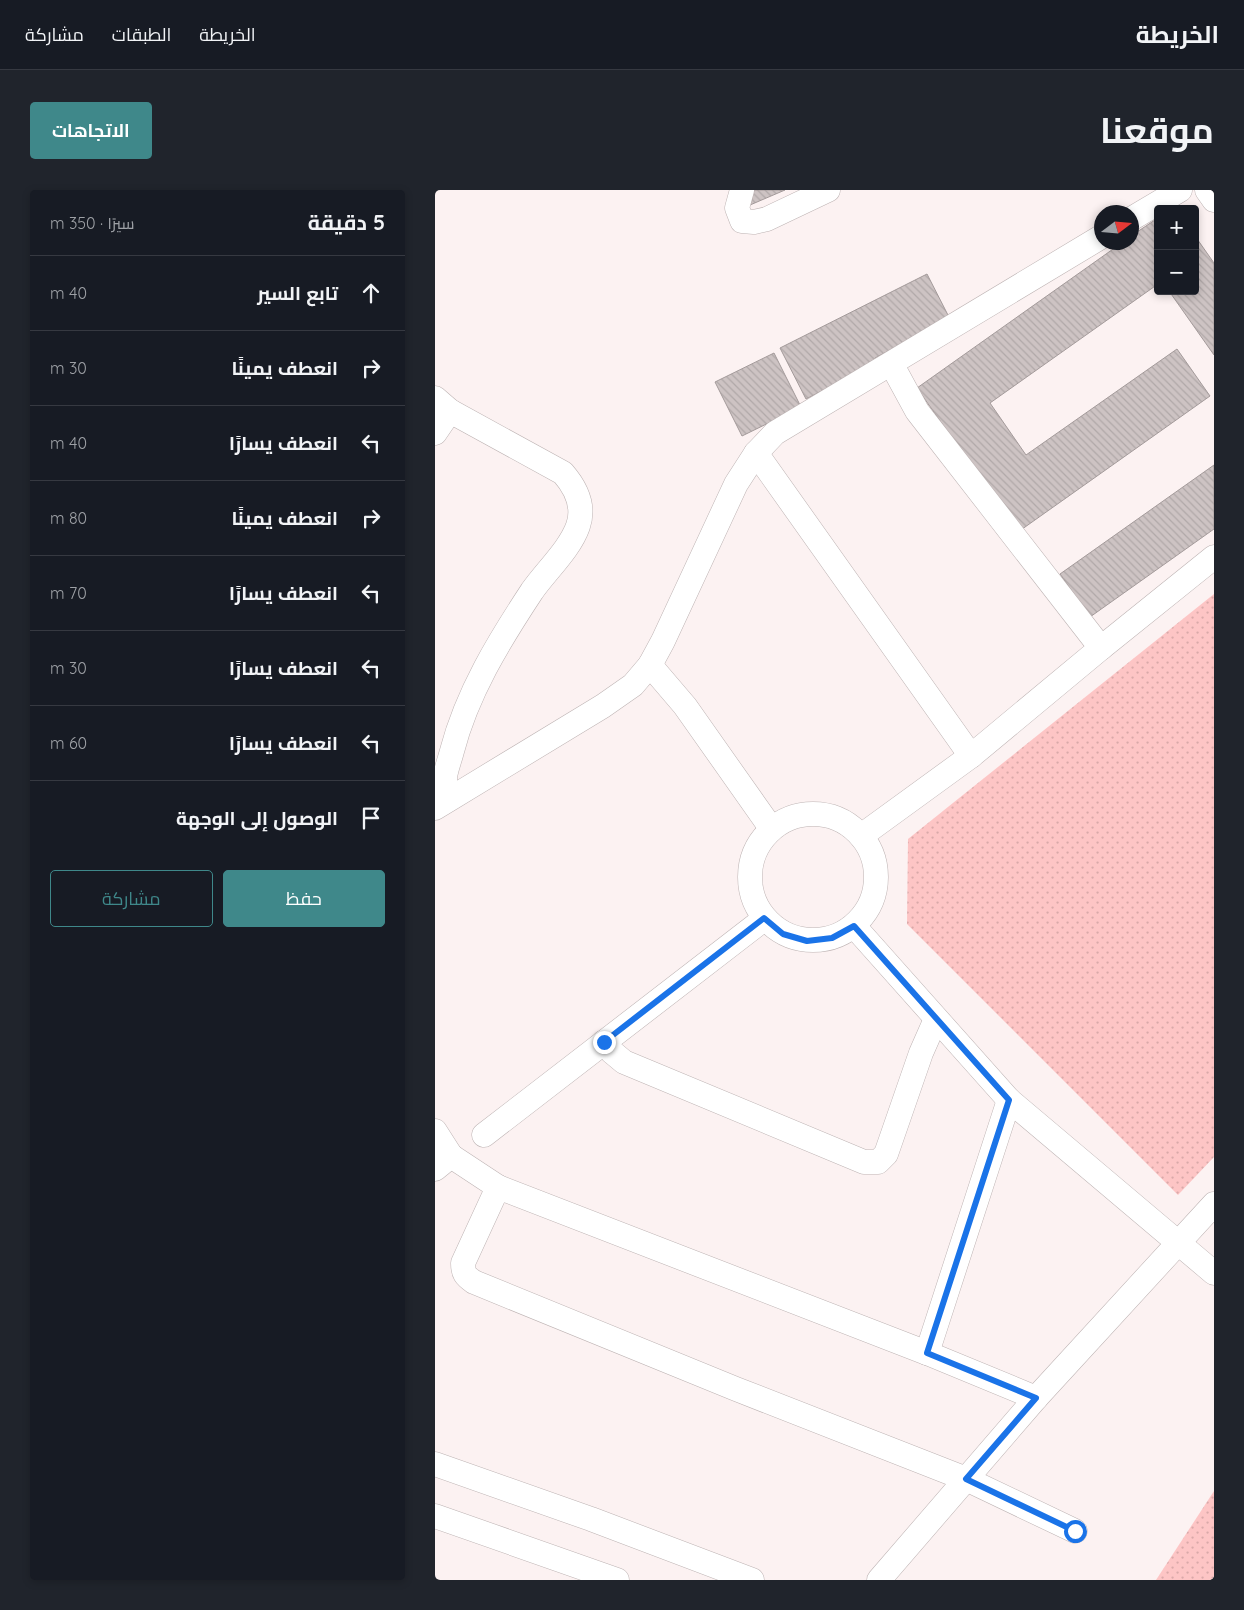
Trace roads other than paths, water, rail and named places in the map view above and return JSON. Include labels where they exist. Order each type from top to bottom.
[{"type":"street","points":[[743,190],[737,208],[742,221],[754,222],[767,219],[828,190]]},
{"type":"street","points":[[1139,214],[1180,190]]},
{"type":"street","points":[[1207,190],[1214,200]]},
{"type":"street","points":[[441,804],[603,706],[633,685],[650,665],[736,484],[756,453],[775,433],[892,365],[1094,241]]},
{"type":"street","points":[[892,365],[917,411],[1101,648]]},
{"type":"street","points":[[435,433],[443,404],[563,474],[574,487],[581,506],[579,525],[570,542],[533,591],[492,656],[470,697],[456,734],[445,776],[441,804]]},
{"type":"street","points":[[756,453],[971,756]]},
{"type":"street","points":[[861,836],[971,756],[1214,557]]},
{"type":"street","points":[[650,665],[685,706],[771,828]]},
{"type":"street","points":[[818,814],[842,820],[861,836],[874,858],[876,883],[869,907],[854,926],[832,938],[807,941],[783,934],[764,918],[751,897],[749,872],[756,848],[771,828],[793,816],[818,814]]},
{"type":"street","points":[[484,1135],[764,918]]},
{"type":"street","points":[[854,926],[1009,1100],[1214,1273]]},
{"type":"street","points":[[604,1042],[624,1062],[864,1162],[878,1162],[886,1154],[921,1053],[936,1019]]},
{"type":"street","points":[[927,1353],[1009,1100]]},
{"type":"street","points":[[435,1131],[443,1162],[498,1186],[927,1353],[1036,1398]]},
{"type":"street","points":[[498,1186],[463,1263],[463,1271],[466,1277],[474,1282],[727,1385],[966,1479],[1075,1531]]},
{"type":"street","points":[[879,1580],[1036,1398],[1214,1204]]},
{"type":"street","points":[[435,1464],[591,1519],[752,1580]]},
{"type":"street","points":[[435,1516],[617,1580]]}]
